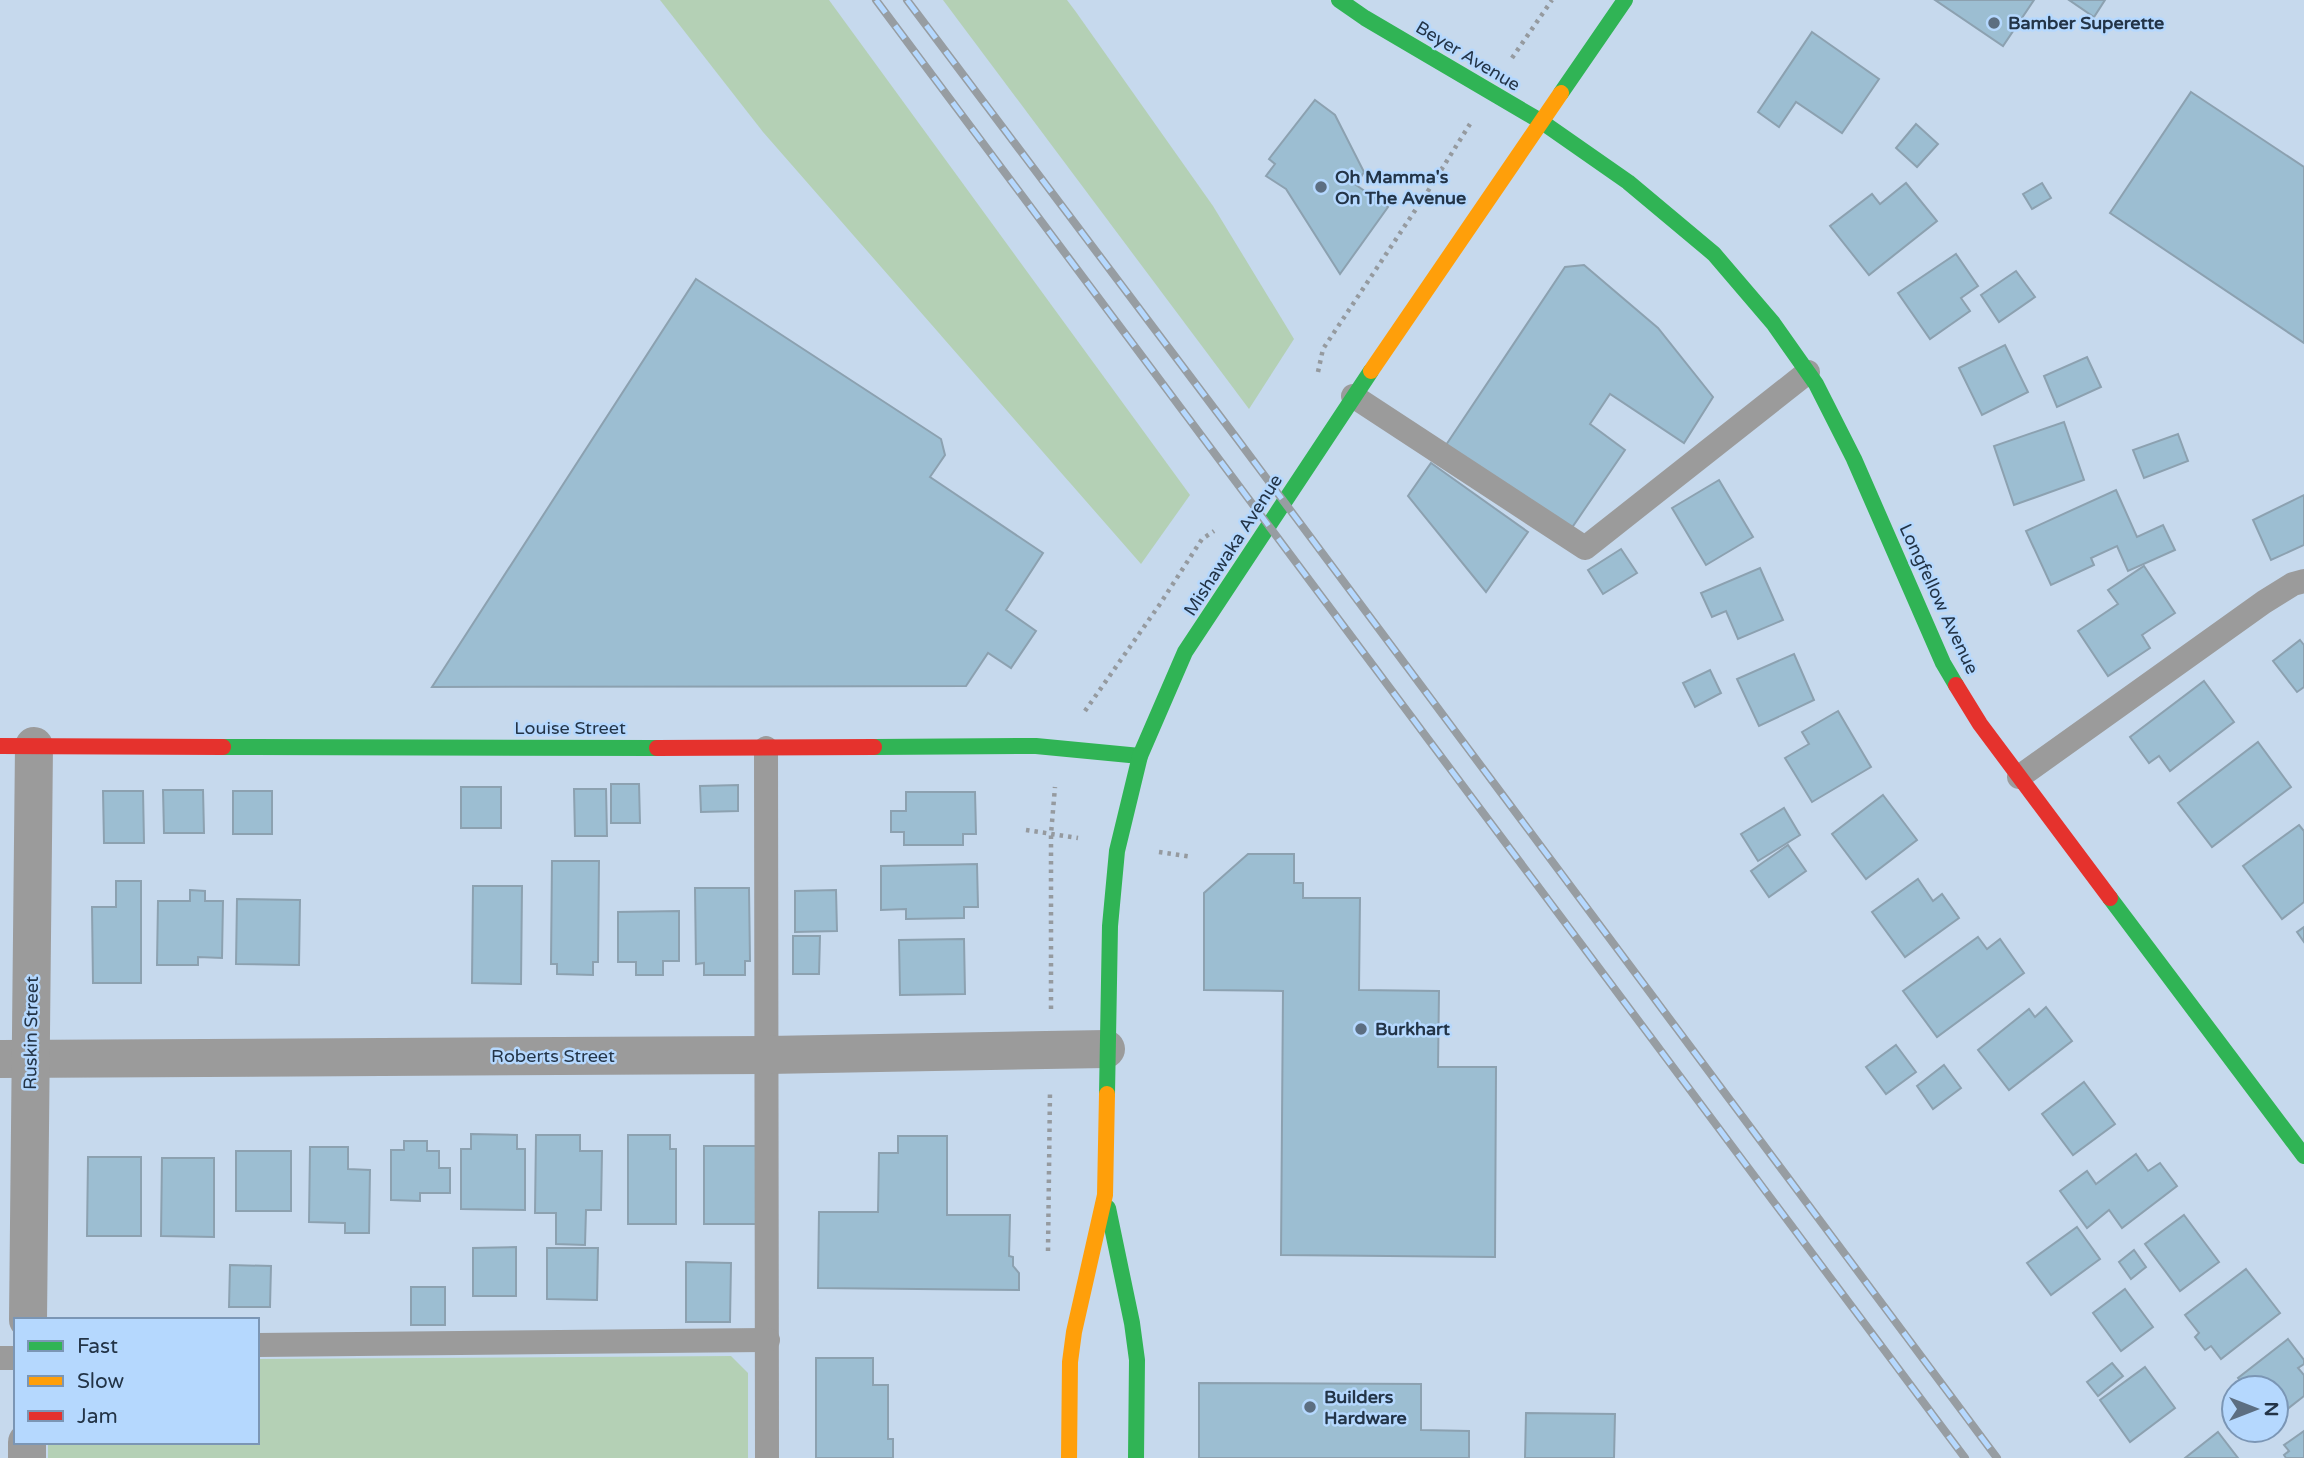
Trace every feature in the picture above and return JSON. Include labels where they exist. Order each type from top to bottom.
[{"type":"street","name":"Beyer Avenue","points":[[1339,0],[1542,122]]},
{"type":"street","name":"Mishawaka Avenue","points":[[1136,1458],[1137,1360],[1132,1323],[1105,1195],[1110,926],[1117,851],[1140,756],[1185,652],[1353,396],[1625,0]]},
{"type":"street","name":"Longfellow Avenue","points":[[1542,122],[1628,182],[1714,254],[1773,323],[1816,384],[1854,459],[1943,663],[1980,724],[2304,1156]]},
{"type":"street","name":"Louise Street","points":[[17,746],[1035,746],[1140,756]]},
{"type":"street","name":"Ruskin Street","points":[[17,746],[15,1059],[28,1318]]},
{"type":"street","name":"Roberts Street","points":[[15,1059],[768,1055],[1106,1048]]},
{"type":"street","name":"Mishawaka Avenue","points":[[1069,1458],[1070,1362],[1074,1332],[1105,1195]]},
{"type":"lane","points":[[1353,396],[1585,548],[1808,372]]},
{"type":"lane","points":[[2019,777],[2264,602],[2293,584],[2304,581]]},
{"type":"lane","points":[[766,748],[767,1458]]},
{"type":"lane","points":[[259,1345],[768,1340]]},
{"type":"path","points":[[1521,45],[1552,0]]},
{"type":"path","points":[[1316,383],[1323,349],[1460,140]]},
{"type":"path","points":[[1083,714],[1202,539],[1220,527]]},
{"type":"path","points":[[1048,1264],[1052,834],[1057,774]]},
{"type":"green space","points":[[660,0],[829,0],[1190,495],[1141,564],[763,132]]},
{"type":"green space","points":[[943,0],[1067,0],[1076,12],[1213,206],[1294,339],[1249,409]]},
{"type":"green space","points":[[731,1356],[748,1373],[748,1458],[48,1458],[48,1444],[259,1444],[259,1359]]},
{"type":"building","name":"Bamber Superette","points":[[1935,0],[2034,0],[2003,46]]},
{"type":"building","name":"Bamber Superette","points":[[2069,0],[2105,0],[2094,17]]},
{"type":"building","points":[[1812,32],[1879,79],[1842,133],[1796,102],[1779,127],[1758,112]]},
{"type":"building","points":[[2191,92],[2304,167],[2304,343],[2110,213]]},
{"type":"building","name":"Oh Mamma's On The Avenue","points":[[1315,100],[1335,115],[1364,172],[1356,185],[1388,207],[1340,274],[1286,189],[1266,176],[1275,164],[1269,159]]},
{"type":"building","points":[[1916,124],[1938,144],[1917,167],[1896,148]]},
{"type":"building","points":[[1906,183],[1937,221],[1869,275],[1830,226],[1872,194],[1880,204]]},
{"type":"building","points":[[2042,183],[2051,198],[2032,209],[2023,194]]},
{"type":"building","points":[[1956,254],[1978,286],[1961,298],[1970,311],[1930,339],[1898,293]]},
{"type":"building","points":[[1584,265],[1658,328],[1713,397],[1684,443],[1610,394],[1590,424],[1625,450],[1571,529],[1446,445],[1565,267]]},
{"type":"building","points":[[2016,271],[2035,297],[1999,322],[1981,295]]},
{"type":"building","points":[[696,279],[941,439],[945,455],[930,477],[1043,553],[1006,610],[1036,631],[1011,668],[988,653],[966,686],[432,687]]},
{"type":"building","points":[[2005,345],[2028,392],[1982,415],[1959,368]]},
{"type":"building","points":[[2087,357],[2101,387],[2057,407],[2044,376]]},
{"type":"building","points":[[2064,422],[2084,480],[2014,505],[1994,446]]},
{"type":"building","points":[[2178,434],[2188,461],[2144,478],[2133,450]]},
{"type":"building","points":[[1431,463],[1528,532],[1486,592],[1408,496]]},
{"type":"building","points":[[1719,480],[1753,537],[1706,565],[1672,508]]},
{"type":"building","points":[[2116,490],[2137,537],[2163,525],[2175,550],[2128,571],[2117,546],[2091,558],[2094,565],[2051,585],[2026,531]]},
{"type":"building","points":[[2304,495],[2304,545],[2271,560],[2253,520]]},
{"type":"building","points":[[1621,549],[1637,573],[1603,594],[1588,570]]},
{"type":"building","points":[[2144,566],[2175,613],[2142,635],[2150,648],[2108,676],[2078,631],[2118,604],[2108,590]]},
{"type":"building","points":[[1760,568],[1783,620],[1738,639],[1726,611],[1712,617],[1701,593]]},
{"type":"building","points":[[2300,640],[2304,645],[2304,687],[2297,692],[2273,661]]},
{"type":"building","points":[[1794,654],[1814,700],[1759,726],[1737,679]]},
{"type":"building","points":[[1710,670],[1721,693],[1695,707],[1683,683]]},
{"type":"building","points":[[2204,681],[2234,722],[2170,771],[2159,756],[2149,763],[2130,737]]},
{"type":"building","points":[[1838,711],[1871,767],[1812,802],[1785,758],[1809,744],[1802,732]]},
{"type":"building","points":[[2258,742],[2291,787],[2212,847],[2178,803]]},
{"type":"building","points":[[611,784],[639,784],[640,823],[611,823]]},
{"type":"building","points":[[738,785],[738,811],[701,812],[700,786]]},
{"type":"building","points":[[461,787],[501,787],[501,828],[461,828]]},
{"type":"building","points":[[574,789],[606,789],[607,836],[575,836]]},
{"type":"building","points":[[163,790],[203,790],[204,833],[164,833]]},
{"type":"building","points":[[103,791],[143,791],[144,843],[104,843]]},
{"type":"building","points":[[233,791],[272,791],[272,834],[233,834]]},
{"type":"building","points":[[906,792],[975,792],[976,834],[963,834],[963,845],[904,845],[904,832],[891,832],[891,811],[906,811]]},
{"type":"building","points":[[1883,795],[1917,840],[1866,879],[1832,834]]},
{"type":"building","points":[[1784,808],[1800,835],[1758,861],[1741,834]]},
{"type":"building","points":[[2299,825],[2304,831],[2304,902],[2282,919],[2243,866]]},
{"type":"building","points":[[1788,845],[1806,871],[1769,897],[1751,871]]},
{"type":"building","name":"Burkhart","points":[[1248,854],[1294,854],[1294,883],[1303,883],[1303,898],[1360,898],[1359,990],[1439,991],[1438,1067],[1496,1067],[1495,1257],[1281,1255],[1283,991],[1204,990],[1204,893]]},
{"type":"building","points":[[552,861],[599,861],[598,962],[593,962],[593,975],[557,974],[557,964],[551,964]]},
{"type":"building","points":[[977,864],[978,907],[964,907],[964,918],[906,919],[906,909],[881,910],[881,866]]},
{"type":"building","points":[[1918,879],[1933,901],[1942,894],[1959,918],[1905,957],[1872,912]]},
{"type":"building","points":[[116,881],[141,881],[141,983],[93,983],[92,907],[116,907]]},
{"type":"building","points":[[473,886],[522,886],[521,984],[472,983]]},
{"type":"building","points":[[695,888],[749,888],[750,961],[745,961],[745,975],[704,975],[704,963],[696,964]]},
{"type":"building","points":[[190,890],[205,891],[205,901],[223,901],[222,958],[198,957],[198,965],[157,965],[158,901],[190,901]]},
{"type":"building","points":[[836,890],[837,931],[795,932],[795,891]]},
{"type":"building","points":[[237,899],[300,900],[299,965],[236,964]]},
{"type":"building","points":[[679,911],[679,961],[663,961],[663,975],[636,975],[636,962],[618,962],[618,912]]},
{"type":"building","points":[[2304,927],[2304,942],[2297,932]]},
{"type":"building","points":[[793,936],[820,936],[819,974],[793,974]]},
{"type":"building","points":[[1978,937],[1987,949],[2000,939],[2024,973],[1937,1037],[1903,991]]},
{"type":"building","points":[[964,939],[965,994],[900,995],[899,940]]},
{"type":"building","points":[[2046,1007],[2072,1041],[2009,1090],[1978,1050],[2029,1009],[2035,1017]]},
{"type":"building","points":[[1896,1045],[1916,1072],[1886,1094],[1866,1067]]},
{"type":"building","points":[[1944,1065],[1961,1088],[1933,1109],[1917,1086]]},
{"type":"building","points":[[2084,1082],[2115,1124],[2073,1155],[2042,1114]]},
{"type":"building","points":[[471,1134],[517,1135],[517,1149],[525,1149],[525,1210],[461,1209],[461,1149],[471,1149]]},
{"type":"building","points":[[536,1135],[580,1135],[580,1151],[602,1151],[601,1210],[586,1210],[585,1245],[556,1244],[556,1213],[535,1213]]},
{"type":"building","points":[[628,1135],[670,1135],[670,1149],[676,1149],[676,1224],[628,1224]]},
{"type":"building","points":[[898,1136],[947,1136],[947,1215],[1010,1215],[1009,1256],[1013,1257],[1013,1266],[1019,1273],[1019,1290],[818,1288],[819,1212],[878,1212],[879,1153],[898,1153]]},
{"type":"building","points":[[404,1141],[427,1141],[427,1151],[439,1151],[439,1168],[450,1168],[450,1193],[420,1193],[420,1201],[391,1200],[391,1150],[404,1150]]},
{"type":"building","points":[[704,1146],[756,1146],[757,1224],[704,1224]]},
{"type":"building","points":[[310,1147],[348,1147],[348,1169],[370,1170],[369,1233],[345,1233],[345,1223],[309,1222]]},
{"type":"building","points":[[236,1151],[291,1151],[291,1211],[236,1211]]},
{"type":"building","points":[[2136,1154],[2148,1171],[2160,1163],[2177,1186],[2122,1228],[2109,1210],[2087,1228],[2060,1191],[2087,1171],[2096,1184]]},
{"type":"building","points":[[88,1157],[141,1157],[141,1236],[87,1236]]},
{"type":"building","points":[[162,1158],[214,1158],[214,1237],[161,1236]]},
{"type":"building","points":[[2184,1215],[2219,1262],[2180,1291],[2145,1244]]},
{"type":"building","points":[[2077,1227],[2100,1259],[2051,1295],[2027,1263]]},
{"type":"building","points":[[516,1247],[516,1296],[473,1296],[473,1248]]},
{"type":"building","points":[[547,1248],[598,1248],[597,1300],[547,1299]]},
{"type":"building","points":[[2134,1250],[2146,1267],[2131,1279],[2119,1262]]},
{"type":"building","points":[[686,1262],[731,1263],[730,1322],[686,1322]]},
{"type":"building","points":[[230,1265],[271,1266],[270,1307],[229,1307]]},
{"type":"building","points":[[2246,1269],[2280,1313],[2221,1359],[2211,1346],[2205,1350],[2195,1337],[2199,1333],[2185,1315]]},
{"type":"building","points":[[411,1287],[445,1287],[445,1325],[411,1325]]},
{"type":"building","points":[[2125,1289],[2153,1327],[2121,1351],[2093,1313]]},
{"type":"building","points":[[2288,1339],[2304,1360],[2304,1364],[2298,1368],[2304,1375],[2304,1396],[2290,1407],[2290,1374],[2243,1374]]},
{"type":"building","points":[[816,1358],[873,1358],[873,1385],[888,1385],[888,1439],[893,1439],[893,1458],[816,1458]]},
{"type":"building","points":[[2112,1363],[2123,1376],[2098,1396],[2087,1382]]},
{"type":"building","points":[[2145,1367],[2175,1408],[2130,1442],[2100,1400]]},
{"type":"building","name":"Builders Hardware","points":[[1199,1383],[1421,1384],[1421,1430],[1469,1431],[1469,1458],[1199,1458]]},
{"type":"building","points":[[1526,1413],[1615,1414],[1614,1458],[1525,1458]]},
{"type":"building","points":[[2304,1431],[2304,1458],[2286,1458],[2284,1455],[2289,1451],[2284,1445],[2290,1444],[2290,1441]]},
{"type":"building","points":[[2218,1432],[2220,1444],[2227,1444],[2238,1458],[2185,1458]]},
{"type":"railway","points":[[876,0],[1965,1458]]},
{"type":"railway","points":[[907,0],[1997,1458]]},
{"type":"traffic: fast","points":[[1339,0],[1542,122],[1628,182],[1714,254],[1773,323],[1816,384],[1854,459],[1943,663],[1956,685]]},
{"type":"traffic: fast","points":[[1561,93],[1625,0]]},
{"type":"traffic: fast","points":[[1107,1094],[1110,926],[1117,851],[1140,756],[1185,652],[1371,371]]},
{"type":"traffic: fast","points":[[874,747],[1036,746],[1140,756]]},
{"type":"traffic: fast","points":[[223,747],[657,748]]},
{"type":"traffic: fast","points":[[2110,898],[2304,1156]]},
{"type":"traffic: fast","points":[[1108,1208],[1137,1360],[1136,1458]]},
{"type":"traffic: slow","points":[[1371,371],[1561,93]]},
{"type":"traffic: slow","points":[[1069,1458],[1070,1362],[1074,1332],[1105,1195],[1107,1094]]},
{"type":"traffic: jam","points":[[1956,685],[1980,724],[2110,898]]},
{"type":"traffic: jam","points":[[0,746],[223,747]]},
{"type":"traffic: jam","points":[[657,748],[874,747]]},
{"type":"place","name":"Bamber Superette","points":[[1994,23]]},
{"type":"place","name":"Oh Mamma's On The Avenue","points":[[1321,187]]},
{"type":"place","name":"Burkhart","points":[[1361,1029]]},
{"type":"place","name":"Builders Hardware","points":[[1310,1407]]}]
